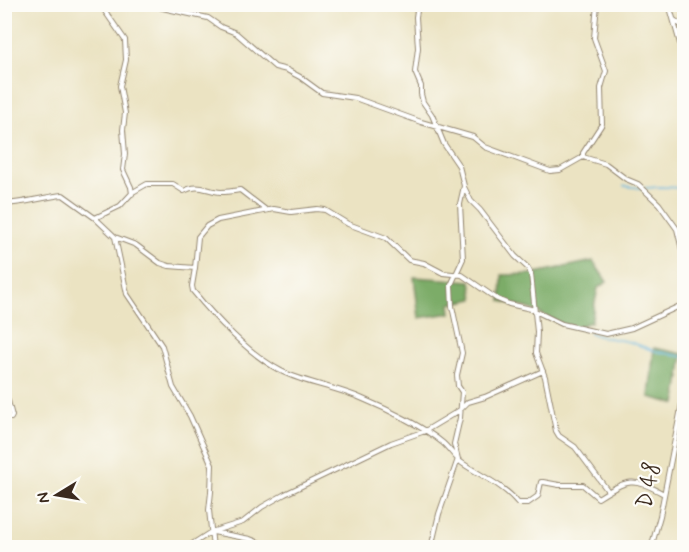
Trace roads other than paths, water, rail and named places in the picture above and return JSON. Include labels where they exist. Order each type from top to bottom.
[{"type":"street","points":[[100,4],[125,40],[126,60],[120,86],[125,113],[123,170],[132,195]]},
{"type":"street","points":[[148,4],[208,18],[236,33],[275,67],[300,77],[322,93],[355,98],[437,127],[473,137],[484,147],[550,171],[560,170],[583,157],[606,164],[626,179],[638,184],[659,204],[676,229],[684,258]]},
{"type":"street","points":[[417,4],[418,48],[415,72],[423,102],[444,144],[459,166],[471,201],[504,244],[531,274],[537,332],[536,353],[543,371],[556,430],[559,436],[575,447],[608,491]]},
{"type":"street","points":[[583,157],[583,153],[602,124],[601,88],[606,71],[594,38],[597,4]]},
{"type":"street","points":[[669,4],[684,58]]},
{"type":"street","points":[[673,20],[684,27]]},
{"type":"street","points":[[95,218],[120,206],[133,192],[147,184],[173,184],[184,191],[198,187],[219,192],[240,190],[266,210]]},
{"type":"street","points":[[431,548],[439,514],[458,459],[454,444],[462,392],[458,386],[457,375],[462,353],[451,285],[463,259],[460,204],[464,186]]},
{"type":"street","points":[[4,204],[63,195],[95,218],[115,237],[136,245],[160,263],[195,268]]},
{"type":"street","points":[[664,494],[640,481],[627,483],[598,498],[583,485],[541,482],[538,496],[528,503],[518,503],[513,496],[458,459],[444,444],[425,431],[362,398],[281,371],[267,362],[218,320],[193,291],[192,286],[198,237],[207,226],[222,218],[266,210],[291,212],[307,208],[325,210],[348,224],[386,238],[409,260],[424,263],[443,273],[470,279],[497,299],[534,310],[562,324],[606,334],[632,328],[684,304]]},
{"type":"street","points":[[115,237],[127,294],[162,346],[173,387],[190,416],[212,465],[209,510],[213,548]]},
{"type":"street","points":[[186,548],[211,532],[243,522],[262,507],[285,494],[392,443],[425,431],[460,410],[468,402],[485,397],[543,371]]},
{"type":"street","name":"D 48","points":[[651,548],[684,393]]},
{"type":"street","points":[[4,416],[11,418],[12,416],[5,396]]},
{"type":"street","points":[[211,532],[250,539],[273,548]]},
{"type":"street","points":[[4,542],[7,548]]},
{"type":"waterway","points":[[624,186],[641,188]]},
{"type":"waterway","points":[[645,188],[684,188]]},
{"type":"waterway","points":[[589,332],[684,357]]}]
